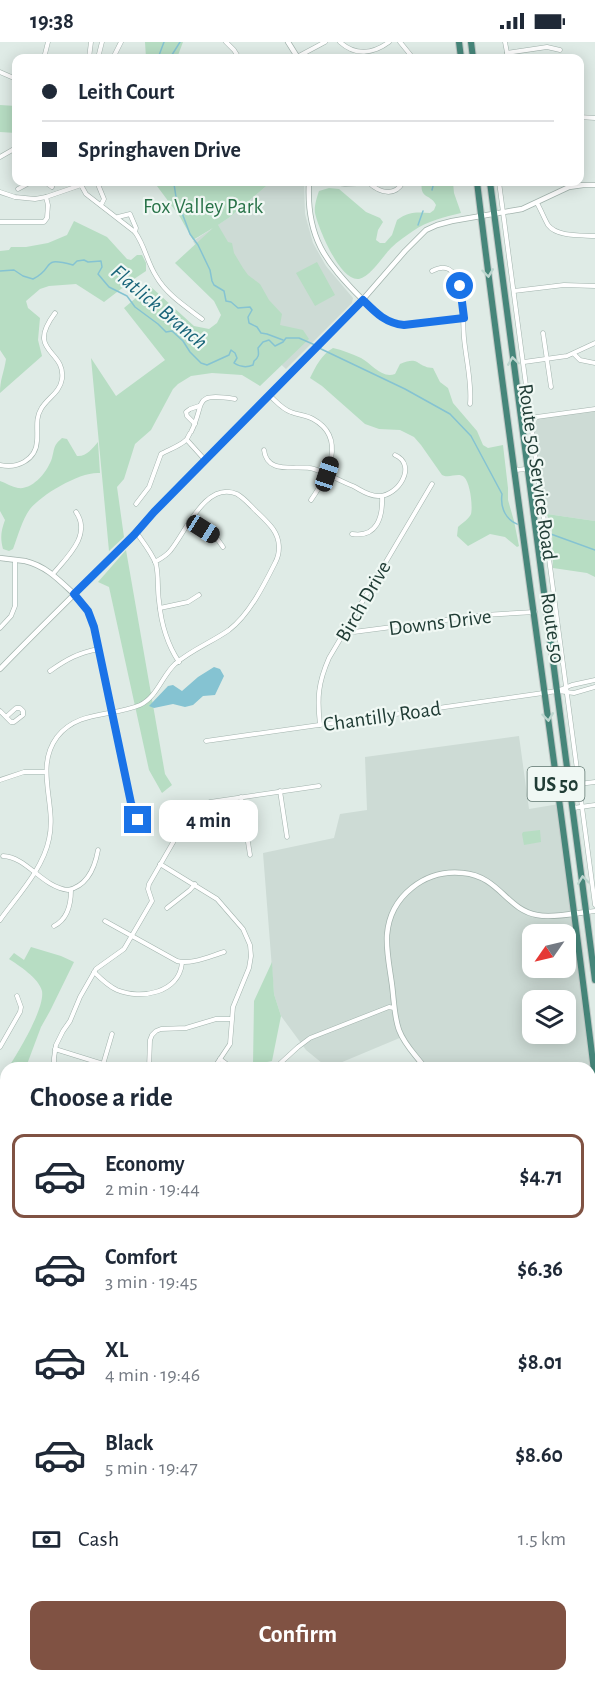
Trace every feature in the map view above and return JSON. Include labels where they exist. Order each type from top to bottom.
[{"type":"highway","name":"Route 50","points":[[477,186],[593,1062]]},
{"type":"highway","name":"Route 50","points":[[491,186],[595,980]]},
{"type":"street","points":[[226,42],[236,54]]},
{"type":"street","points":[[305,54],[325,42]]},
{"type":"street","points":[[340,42],[356,52],[372,51],[389,42]]},
{"type":"street","points":[[400,42],[410,54]]},
{"type":"street","points":[[506,42],[507,53],[547,47],[560,50]]},
{"type":"street","points":[[18,189],[24,186]]},
{"type":"street","points":[[0,192],[20,198],[45,198],[75,186]]},
{"type":"street","points":[[83,186],[86,194],[135,232],[157,279],[178,301],[202,319]]},
{"type":"street","points":[[99,186],[104,199],[102,205]]},
{"type":"street","points":[[309,186],[310,217],[318,244],[335,271],[380,317],[394,324],[404,325],[464,318]]},
{"type":"street","points":[[372,186],[385,192],[392,192],[401,186]]},
{"type":"street","name":"Route 50 Service Road","points":[[500,186],[595,905]]},
{"type":"street","points":[[0,669],[363,300],[426,230],[436,225],[481,215],[522,209],[578,186]]},
{"type":"street","points":[[0,222],[44,222],[47,218],[48,205],[45,198]]},
{"type":"street","points":[[537,203],[548,224],[554,230],[595,236]]},
{"type":"street","points":[[117,217],[130,214],[135,232]]},
{"type":"street","points":[[432,271],[446,268],[456,277],[460,286],[471,390],[470,404]]},
{"type":"street","points":[[514,291],[564,285],[595,286]]},
{"type":"street","points":[[0,465],[9,467],[17,465],[30,457],[37,444],[37,421],[40,411],[61,384],[61,368],[47,348],[44,339],[46,327],[55,313]]},
{"type":"street","points":[[543,333],[551,387]]},
{"type":"street","points":[[524,362],[574,354],[595,343]]},
{"type":"street","points":[[574,354],[580,360],[595,363]]},
{"type":"street","points":[[270,395],[288,411],[313,418],[324,428],[330,438],[331,462],[327,474],[311,500]]},
{"type":"street","points":[[136,504],[149,487],[161,454],[186,440],[195,424],[202,400],[216,396],[235,399]]},
{"type":"street","points":[[195,424],[186,412],[199,405]]},
{"type":"street","points":[[522,419],[595,409]]},
{"type":"street","points":[[186,440],[205,460]]},
{"type":"street","points":[[264,450],[267,460],[274,465],[282,468],[307,467],[327,474],[367,494],[382,496],[394,491],[403,479],[404,462],[395,455]]},
{"type":"street","points":[[515,470],[538,468]]},
{"type":"street","name":"Birch Drive","points":[[320,725],[318,699],[322,675],[329,658],[432,484]]},
{"type":"street","points":[[0,920],[34,873],[45,852],[51,830],[46,763],[55,740],[65,729],[85,718],[138,706],[148,700],[174,666],[227,631],[243,616],[275,563],[279,548],[276,534],[270,525],[243,498],[233,493],[220,493],[212,497],[189,521],[171,550],[155,562]]},
{"type":"street","points":[[352,534],[364,534],[377,524],[382,511],[382,496]]},
{"type":"street","points":[[53,574],[80,538],[81,524],[76,512]]},
{"type":"street","points":[[189,521],[216,537],[223,547]]},
{"type":"street","points":[[136,532],[155,562],[158,577],[158,600],[168,643],[179,662]]},
{"type":"street","points":[[0,558],[32,563],[53,574],[83,604],[92,619],[131,803],[142,826]]},
{"type":"street","points":[[0,628],[11,616],[15,606],[15,560]]},
{"type":"street","points":[[160,608],[188,602],[199,595]]},
{"type":"street","name":"Downs Drive","points":[[345,633],[484,615],[535,612]]},
{"type":"street","points":[[50,671],[72,656],[99,649]]},
{"type":"street","name":"Chantilly Road","points":[[206,741],[566,690],[595,680]]},
{"type":"street","name":"Chantilly Road","points":[[566,690],[574,693],[595,687]]},
{"type":"street","points":[[0,711],[6,717],[11,722],[14,723],[23,715],[23,711],[16,708],[6,717]]},
{"type":"street","points":[[0,780],[24,772],[46,772]]},
{"type":"street","points":[[579,784],[595,782]]},
{"type":"street","points":[[54,1062],[55,1049],[59,1038],[94,972],[120,953],[152,901],[148,889],[149,884],[188,817],[208,802],[318,786]]},
{"type":"street","points":[[280,791],[287,837]]},
{"type":"street","points":[[241,797],[250,855]]},
{"type":"street","points":[[573,808],[595,805]]},
{"type":"street","points":[[3,856],[15,859],[55,888],[71,890],[87,877],[96,862],[98,850]]},
{"type":"street","points":[[160,864],[218,898],[243,929],[250,945],[250,962],[233,1007],[230,1044],[218,1062]]},
{"type":"street","points":[[420,1062],[402,1038],[398,1025],[387,941],[393,911],[403,896],[415,885],[425,879],[446,873],[468,873],[490,882],[517,906],[534,915],[550,916],[595,911]]},
{"type":"street","points":[[167,908],[195,884]]},
{"type":"street","points":[[54,926],[60,922],[67,911],[71,900],[71,890]]},
{"type":"street","points":[[105,921],[182,963],[224,952]]},
{"type":"street","points":[[94,972],[108,985],[120,991],[134,994],[150,993],[165,989],[174,983],[180,973],[182,963]]},
{"type":"street","points":[[0,1047],[20,1012],[21,1007],[17,996]]},
{"type":"street","points":[[282,1062],[310,1038],[389,1007],[395,1008]]},
{"type":"street","points":[[149,1062],[150,1040],[156,1031],[186,1028],[219,1019],[231,1019]]},
{"type":"street","points":[[104,1062],[112,1034]]},
{"type":"street","points":[[55,1049],[92,1062]]},
{"type":"street","points":[[220,1059],[224,1062]]},
{"type":"shaded area","points":[[266,186],[304,186],[305,214],[313,243],[326,266],[353,298],[352,303],[286,369],[228,315],[206,264],[193,241],[230,217]]},
{"type":"shaded area","points":[[595,410],[595,521],[547,514],[543,508],[531,417]]},
{"type":"shaded area","points":[[519,736],[529,809],[559,804],[575,924],[522,924],[522,978],[576,978],[576,934],[593,1062],[420,1062],[402,1037],[342,1062],[321,1062],[306,1050],[281,1016],[274,994],[263,853],[334,838],[340,814],[367,810],[365,757]]},
{"type":"green space","points":[[145,42],[183,42],[178,54],[146,54]]},
{"type":"green space","points":[[0,105],[12,106],[12,133],[0,132]]},
{"type":"green space","name":"Fox Valley Park","points":[[157,186],[266,186],[218,225],[228,242],[232,243],[234,253],[248,275],[260,284],[269,300],[282,314],[280,325],[303,330],[309,339],[260,386],[242,375],[212,373],[191,376],[173,389],[151,430],[135,444],[124,479],[117,487],[124,537],[109,551],[91,358],[116,396],[165,360],[124,308],[150,286],[194,326],[209,329],[217,323],[221,315],[214,301],[175,263],[213,228],[193,240],[180,217]]},
{"type":"green space","points":[[453,186],[461,213],[418,228],[394,245],[363,277],[352,278],[331,252],[317,220],[315,207],[319,191],[329,188],[339,189],[366,212],[380,218],[383,222],[376,240],[385,243],[392,235],[397,220],[401,217],[416,213],[430,213],[434,210],[436,205],[424,194],[422,187]]},
{"type":"green space","points":[[74,221],[107,237],[127,259],[131,260],[137,255],[142,255],[146,263],[146,271],[104,302],[76,284],[40,289],[26,301],[28,308],[40,318],[38,340],[42,356],[0,393],[6,359],[0,350],[0,251],[9,250],[11,247],[48,243],[67,235]]},
{"type":"green space","points":[[317,262],[335,295],[315,306],[296,273]]},
{"type":"green space","points":[[333,348],[361,358],[377,370],[390,375],[395,374],[400,364],[411,361],[433,368],[440,382],[448,388],[453,403],[477,431],[483,445],[488,448],[503,445],[508,500],[519,546],[517,547],[505,537],[490,534],[468,546],[457,536],[458,527],[471,514],[472,506],[466,480],[462,476],[442,475],[414,437],[400,430],[379,429],[365,424],[310,378],[322,357]]},
{"type":"green space","points":[[62,438],[67,439],[77,456],[86,454],[98,442],[100,473],[92,473],[73,480],[43,497],[27,513],[13,549],[9,551],[3,549],[1,534],[5,520],[0,511],[0,481],[18,488],[34,483],[47,468],[56,445]]},
{"type":"green space","points":[[547,514],[595,521],[595,577],[587,573],[553,568],[552,530]]},
{"type":"green space","points":[[126,550],[165,774],[172,785],[162,793],[149,770],[109,587],[98,582]]},
{"type":"green space","points":[[540,830],[541,842],[524,845],[523,832]]},
{"type":"green space","points":[[31,947],[74,962],[41,1027],[28,1062],[12,1062],[30,1030],[42,999],[42,991],[37,981],[9,959],[14,953],[24,960]]},
{"type":"green space","points":[[272,962],[274,994],[281,1016],[272,1061],[253,1062],[254,1001]]},
{"type":"water","points":[[214,667],[220,669],[224,676],[215,695],[203,696],[193,705],[185,707],[173,704],[154,708],[149,706],[168,686],[173,685],[182,691]]},
{"type":"waterway","points":[[160,54],[164,42]]},
{"type":"waterway","points":[[172,54],[180,42]]},
{"type":"waterway","points":[[174,186],[176,197],[190,234],[210,270],[214,285],[224,291],[226,301],[238,308],[250,307],[252,310],[248,317],[249,323],[257,327],[261,333],[283,340]]},
{"type":"waterway","points":[[432,190],[433,186]]},
{"type":"waterway","points":[[418,225],[423,211]]},
{"type":"waterway","name":"Flatlick Branch","points":[[0,271],[14,270],[33,279],[51,263],[73,265],[77,261],[101,261],[102,267],[98,274],[109,287],[127,296],[135,307],[166,332],[172,331],[201,363],[207,365],[229,355],[231,350],[237,358],[234,363],[243,367],[253,365],[258,356],[258,348],[263,342],[269,340],[275,346],[286,338],[299,338],[315,345]]},
{"type":"waterway","name":"Flatlick Branch","points":[[319,348],[405,389],[450,414],[471,436],[502,494],[505,513],[520,525]]},
{"type":"waterway","name":"Flatlick Branch","points":[[548,533],[595,550]]},
{"type":"route","points":[[138,820],[131,803],[92,619],[74,594],[363,300],[380,317],[394,324],[404,325],[464,318],[460,286]]}]
